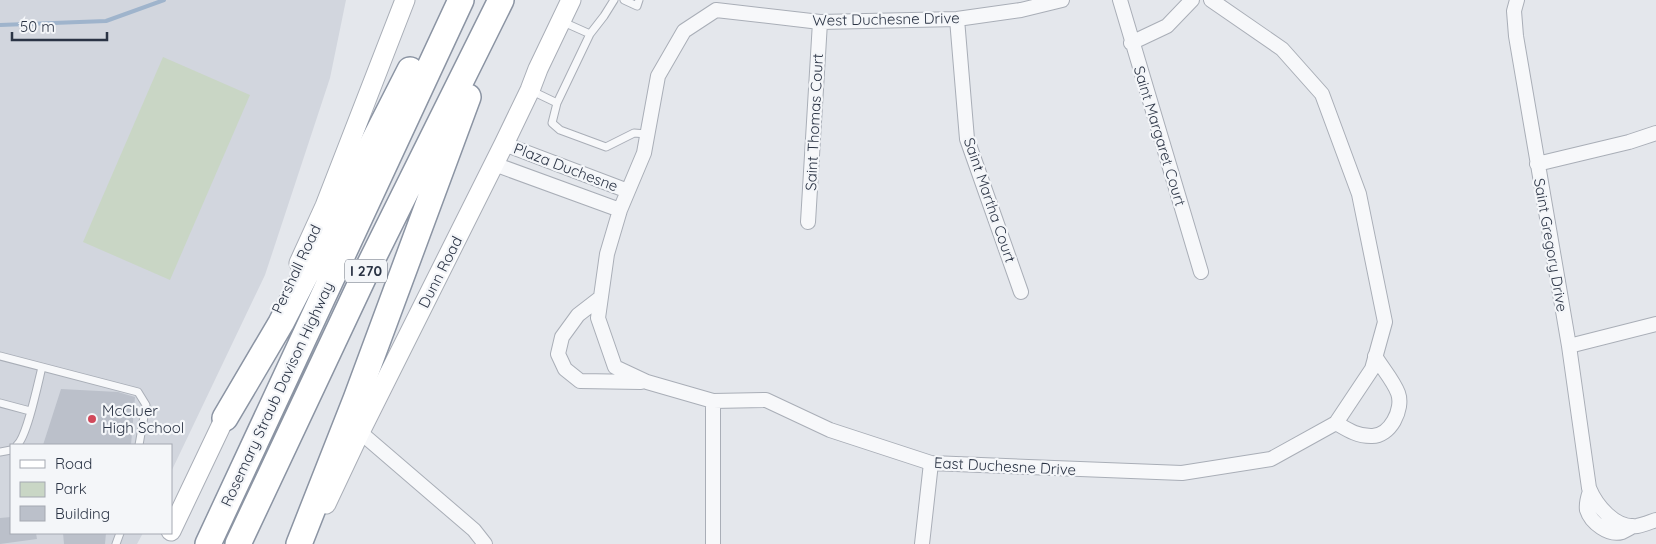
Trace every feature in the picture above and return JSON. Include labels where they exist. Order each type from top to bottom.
[{"type":"highway","points":[[225,418],[280,323],[437,17],[456,0]]},
{"type":"highway","name":"Rosemary Straub Davison Highway","points":[[208,544],[461,0]]},
{"type":"highway","points":[[300,544],[356,399],[502,0]]},
{"type":"highway","name":"Rosemary Straub Davison Highway","points":[[238,544],[366,272],[502,0]]},
{"type":"street","name":"Pershall Road","points":[[172,530],[325,206],[405,0]]},
{"type":"street","name":"Dunn Road","points":[[308,544],[360,432],[504,144],[571,0]]},
{"type":"street","name":"West Duchesne Drive","points":[[648,134],[658,76],[684,31],[716,10],[820,22],[957,18],[1021,10],[1062,0]]},
{"type":"street","name":"Saint Margaret Court","points":[[1120,0],[1201,272]]},
{"type":"street","points":[[1132,43],[1166,26],[1192,0]]},
{"type":"street","points":[[1211,0],[1282,49],[1322,94],[1359,194],[1386,322],[1375,356],[1372,369],[1336,423],[1357,435],[1374,437],[1384,431],[1397,418],[1400,407],[1398,393],[1375,356]]},
{"type":"street","name":"Saint Gregory Drive","points":[[1517,0],[1514,11],[1516,36],[1569,346],[1590,491],[1600,508],[1627,524],[1656,520]]},
{"type":"street","name":"Saint Martha Court","points":[[957,18],[967,139],[1021,292]]},
{"type":"street","name":"Saint Thomas Court","points":[[808,222],[820,22]]},
{"type":"street","points":[[1537,164],[1629,142],[1656,133]]},
{"type":"street","points":[[647,382],[615,367],[598,318],[606,254],[620,210],[644,153],[648,134]]},
{"type":"street","name":"Plaza Duchesne","points":[[504,144],[628,191]]},
{"type":"street","points":[[494,164],[620,210]]},
{"type":"street","points":[[600,298],[578,315],[562,337],[558,354],[565,369],[580,381],[647,382]]},
{"type":"street","points":[[1569,346],[1656,324]]},
{"type":"street","name":"East Duchesne Drive","points":[[647,382],[713,401],[766,400],[830,430],[931,463],[1182,473],[1271,459],[1336,423]]},
{"type":"street","points":[[713,401],[714,544]]},
{"type":"street","points":[[360,432],[474,530],[485,544]]},
{"type":"street","points":[[922,544],[931,463]]},
{"type":"lane","points":[[614,0],[590,34],[557,103],[552,122],[560,130],[606,147],[634,133],[648,134]]},
{"type":"lane","points":[[624,0],[636,6],[639,0]]},
{"type":"lane","points":[[561,21],[590,34]]},
{"type":"lane","points":[[530,90],[557,103]]},
{"type":"lane","points":[[0,356],[138,392],[146,404],[139,444]]},
{"type":"lane","points":[[18,444],[25,431],[42,367]]},
{"type":"lane","points":[[0,403],[30,411]]},
{"type":"shaded area","points":[[0,0],[346,0],[330,78],[265,275],[172,470],[172,444],[10,444],[10,534],[142,534],[137,544],[0,544]]},
{"type":"green space","points":[[163,57],[250,95],[170,280],[83,242]]},
{"type":"building","name":"McCluer High School","points":[[61,389],[118,392],[135,397],[131,444],[43,444]]},
{"type":"building","points":[[10,517],[10,534],[36,534],[37,539],[0,544],[0,518]]},
{"type":"building","points":[[63,534],[106,534],[105,544],[64,544]]},
{"type":"waterway","points":[[0,25],[106,21],[164,0]]},
{"type":"place","name":"McCluer High School","points":[[92,419]]}]
